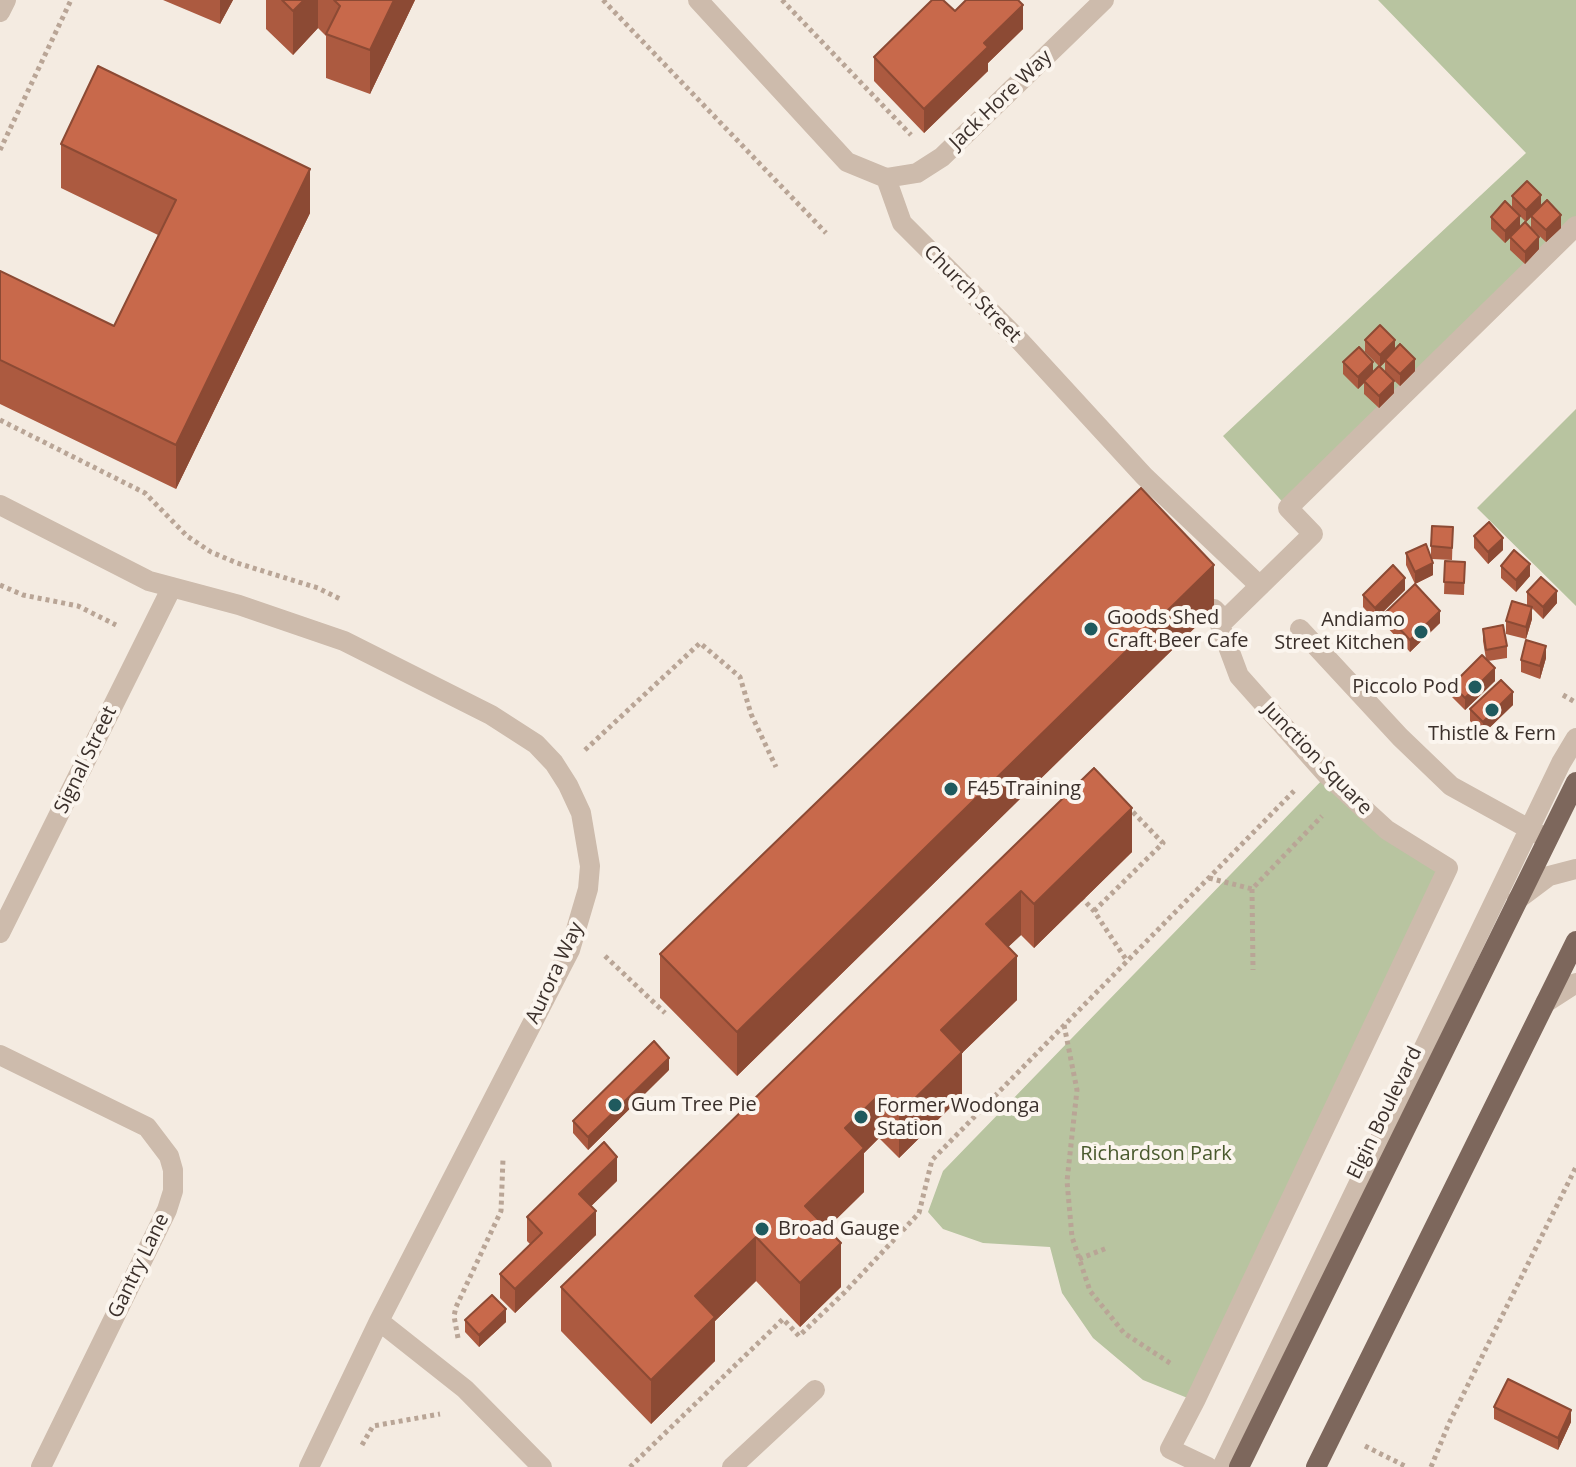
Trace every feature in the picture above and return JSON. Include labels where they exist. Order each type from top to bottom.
[{"type":"main road","name":"Elgin Boulevard","points":[[1239,1467],[1515,903],[1539,834],[1576,782]]},
{"type":"main road","points":[[1316,1467],[1576,941]]},
{"type":"street","points":[[0,12],[6,0]]},
{"type":"street","points":[[698,0],[847,162],[886,178]]},
{"type":"street","name":"Jack Hore Way","points":[[886,178],[917,173],[942,157],[1104,0]]},
{"type":"street","name":"Church Street","points":[[886,178],[902,223],[1020,341],[1144,476],[1260,586]]},
{"type":"street","name":"Junction Square","points":[[1208,1467],[1170,1449],[1448,868],[1387,830],[1319,765],[1239,676],[1214,609],[1225,620],[1313,534],[1288,508],[1576,226]]},
{"type":"street","name":"Aurora Way","points":[[0,505],[149,581],[239,605],[344,641],[515,728],[554,763],[581,813],[590,866],[588,889],[570,950],[379,1321],[309,1467]]},
{"type":"street","name":"Signal Street","points":[[0,933],[172,587]]},
{"type":"street","points":[[1300,629],[1444,780],[1466,796],[1539,834]]},
{"type":"street","points":[[1222,1467],[1539,834],[1576,738]]},
{"type":"street","points":[[1515,903],[1549,876],[1576,869]]},
{"type":"street","points":[[1545,1003],[1576,983]]},
{"type":"street","name":"Gantry Lane","points":[[0,1055],[147,1127],[169,1156],[173,1170],[173,1191],[167,1210],[41,1467]]},
{"type":"street","points":[[379,1321],[465,1389],[542,1467]]},
{"type":"street","points":[[732,1467],[815,1390]]},
{"type":"path","points":[[0,150],[71,0]]},
{"type":"path","points":[[603,0],[826,233]]},
{"type":"path","points":[[782,0],[918,141]]},
{"type":"path","points":[[0,420],[145,493],[187,536],[211,552],[318,588],[345,602]]},
{"type":"path","points":[[0,585],[23,595],[78,606],[145,640]]},
{"type":"path","points":[[1563,695],[1576,702]]},
{"type":"path","points":[[630,1467],[783,1319],[799,1336],[845,1292],[919,1213],[932,1160],[1319,765]]},
{"type":"path","points":[[1253,970],[1252,889],[1345,792]]},
{"type":"path","points":[[1094,911],[1163,843],[1124,803]]},
{"type":"path","points":[[1209,878],[1252,889]]},
{"type":"path","points":[[1074,890],[1094,911],[1127,961]]},
{"type":"path","points":[[598,950],[665,1013]]},
{"type":"path","points":[[1064,1025],[1077,1090],[1067,1181],[1072,1237],[1090,1291],[1124,1333],[1172,1364],[1205,1379]]},
{"type":"path","points":[[1431,1467],[1449,1423],[1576,1167]]},
{"type":"path","points":[[1079,1259],[1107,1248]]},
{"type":"path","points":[[358,1453],[373,1426],[438,1416],[465,1389]]},
{"type":"green space","points":[[1378,0],[1576,0],[1576,226],[1288,508],[1223,436],[1526,153]]},
{"type":"green space","points":[[1576,409],[1576,606],[1477,508]]},
{"type":"green space","name":"Richardson Park","points":[[1327,775],[1448,868],[1195,1401],[1143,1380],[1093,1338],[1062,1293],[1050,1247],[983,1243],[943,1229],[928,1212],[943,1171]]},
{"type":"building","points":[[282,0],[304,0],[293,11]]},
{"type":"building","points":[[334,0],[394,0],[370,50],[326,34],[340,6]]},
{"type":"building","points":[[932,0],[943,0],[955,11],[966,0],[1018,0],[1023,5],[984,43],[988,47],[924,109],[874,57]]},
{"type":"building","points":[[98,66],[310,169],[176,445],[0,360],[0,271],[114,326],[176,200],[61,144]]},
{"type":"building","points":[[1527,181],[1541,195],[1526,210],[1512,196]]},
{"type":"building","points":[[1547,200],[1561,215],[1546,230],[1531,216]]},
{"type":"building","points":[[1505,201],[1520,216],[1505,231],[1491,217]]},
{"type":"building","points":[[1525,222],[1539,237],[1525,252],[1510,237]]},
{"type":"building","points":[[1380,325],[1395,340],[1380,355],[1365,340]]},
{"type":"building","points":[[1400,344],[1415,359],[1400,374],[1385,360]]},
{"type":"building","points":[[1359,347],[1373,362],[1358,377],[1343,362]]},
{"type":"building","points":[[1379,366],[1394,381],[1379,396],[1364,381]]},
{"type":"building","points":[[1141,488],[1214,565],[737,1032],[660,954]]},
{"type":"building","points":[[1489,522],[1503,538],[1488,552],[1474,536]]},
{"type":"building","points":[[1432,526],[1453,527],[1452,548],[1431,546]]},
{"type":"building","points":[[1426,544],[1433,563],[1415,572],[1406,553]]},
{"type":"building","points":[[1514,550],[1530,564],[1516,580],[1501,566]]},
{"type":"building","points":[[1445,561],[1465,562],[1464,583],[1444,582]]},
{"type":"building","points":[[1393,565],[1405,578],[1375,608],[1363,595]]},
{"type":"building","points":[[1541,577],[1557,591],[1543,607],[1527,592]]},
{"type":"building","points":[[1415,584],[1440,611],[1410,640],[1385,613]]},
{"type":"building","points":[[1512,601],[1532,607],[1526,627],[1506,621]]},
{"type":"building","points":[[1503,625],[1507,646],[1486,650],[1483,629]]},
{"type":"building","points":[[1526,640],[1546,646],[1540,666],[1521,660]]},
{"type":"building","points":[[1482,655],[1495,668],[1465,698],[1452,685]]},
{"type":"building","points":[[1501,680],[1513,692],[1483,722],[1470,709]]},
{"type":"building","name":"Former Wodonga Station","points":[[1094,768],[1132,808],[1034,904],[1021,891],[986,924],[1017,956],[941,1030],[962,1052],[899,1114],[879,1095],[845,1128],[864,1148],[805,1206],[841,1243],[800,1283],[756,1237],[695,1296],[715,1317],[651,1380],[561,1287]]},
{"type":"building","points":[[654,1041],[669,1058],[588,1137],[573,1121]]},
{"type":"building","points":[[604,1142],[617,1157],[579,1194],[596,1211],[515,1289],[500,1274],[542,1233],[527,1217]]},
{"type":"building","points":[[492,1295],[506,1309],[479,1335],[465,1320]]},
{"type":"building","points":[[1508,1379],[1571,1410],[1558,1438],[1494,1407]]},
{"type":"place","name":"Goods Shed Craft Beer Cafe","points":[[1091,629]]},
{"type":"place","name":"Andiamo Street Kitchen","points":[[1421,632]]},
{"type":"place","name":"Piccolo Pod","points":[[1475,687]]},
{"type":"place","name":"Thistle & Fern","points":[[1492,710]]},
{"type":"place","name":"F45 Training","points":[[951,789]]},
{"type":"place","name":"Gum Tree Pie","points":[[615,1105]]},
{"type":"place","name":"Former Wodonga Station","points":[[861,1117]]},
{"type":"place","name":"Broad Gauge","points":[[762,1229]]}]
